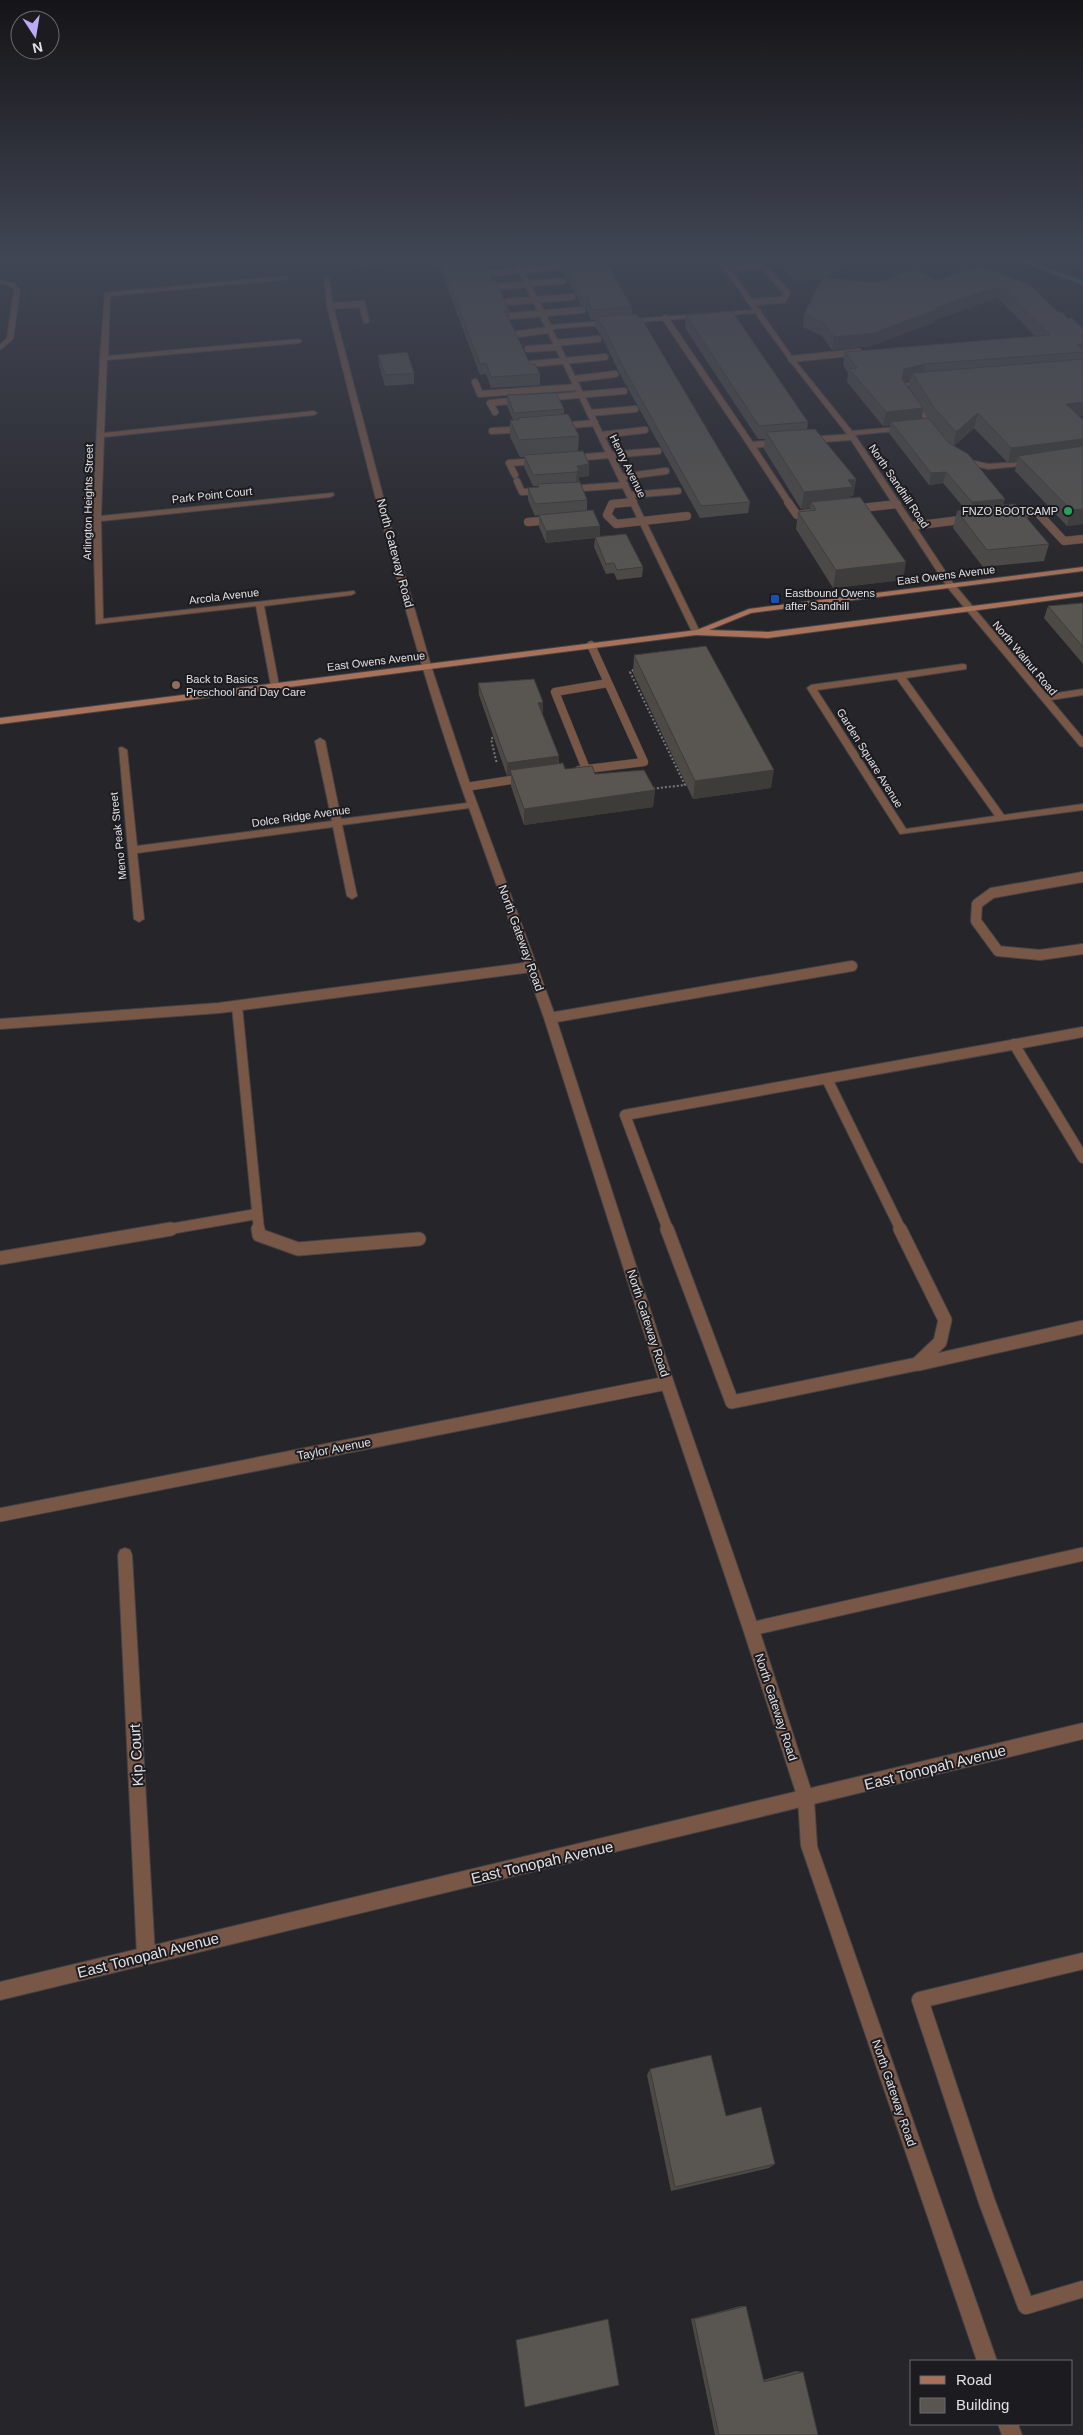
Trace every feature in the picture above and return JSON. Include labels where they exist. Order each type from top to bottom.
[{"type":"main road","name":"East Owens Avenue","points":[[696,632],[750,612],[1083,569]]},
{"type":"main road","name":"East Owens Avenue","points":[[0,721],[696,632],[768,635],[1083,594]]},
{"type":"street","name":"Arlington Heights Street","points":[[99,622],[97,519],[103,370]]},
{"type":"street","name":"North Gateway Road","points":[[346,370],[390,538],[427,666],[466,787],[550,1018],[667,1383],[751,1629],[806,1799],[809,1846],[987,2360]]},
{"type":"street","name":"Henry Avenue","points":[[570,370],[696,632]]},
{"type":"street","name":"North Sandhill Road","points":[[799,370],[851,435],[951,586]]},
{"type":"street","points":[[933,381],[904,384],[904,391],[942,440]]},
{"type":"street","points":[[101,435],[314,413]]},
{"type":"street","points":[[920,426],[930,425]]},
{"type":"street","points":[[851,435],[911,427]]},
{"type":"street","points":[[954,454],[973,465],[994,467],[1044,462]]},
{"type":"street","name":"Park Point Court","points":[[97,519],[330,494]]},
{"type":"street","name":"North Walnut Road","points":[[951,586],[1083,744]]},
{"type":"street","name":"Arcola Avenue","points":[[99,622],[351,593]]},
{"type":"street","points":[[258,603],[275,686]]},
{"type":"street","name":"Garden Square Avenue","points":[[963,667],[811,688],[903,832],[1083,807]]},
{"type":"street","points":[[900,676],[1001,818]]},
{"type":"street","points":[[1044,698],[1083,692]]},
{"type":"street","points":[[320,741],[352,896]]},
{"type":"street","name":"Meno Peak Street","points":[[122,750],[139,919]]},
{"type":"street","name":"Dolce Ridge Avenue","points":[[133,850],[473,805]]},
{"type":"street","name":"Kip Court","points":[[125,1555],[146,1955]]},
{"type":"street","name":"East Tonopah Avenue","points":[[0,1991],[1083,1732]]},
{"type":"lane","points":[[701,370],[797,515],[824,512]]},
{"type":"lane","points":[[475,382],[480,394],[576,383],[615,374]]},
{"type":"lane","points":[[539,398],[624,391]]},
{"type":"lane","points":[[495,412],[490,403],[529,399]]},
{"type":"lane","points":[[590,413],[635,409]]},
{"type":"lane","points":[[551,426],[595,423]]},
{"type":"lane","points":[[492,431],[532,428]]},
{"type":"lane","points":[[601,435],[645,430]]},
{"type":"lane","points":[[797,441],[851,435]]},
{"type":"lane","points":[[751,445],[788,442]]},
{"type":"lane","points":[[567,459],[658,451]]},
{"type":"lane","points":[[548,460],[509,463],[522,492],[551,490]]},
{"type":"lane","points":[[621,477],[666,471]]},
{"type":"lane","points":[[561,489],[625,485]]},
{"type":"lane","points":[[607,515],[612,504],[631,498],[678,491]]},
{"type":"lane","points":[[842,510],[897,504]]},
{"type":"lane","points":[[999,516],[1037,512],[1064,541],[1083,539]]},
{"type":"lane","points":[[597,516],[607,515]]},
{"type":"lane","points":[[607,515],[616,524],[687,516]]},
{"type":"lane","points":[[912,526],[980,518]]},
{"type":"lane","points":[[528,522],[558,519]]},
{"type":"lane","points":[[566,772],[644,762],[591,645]]},
{"type":"lane","points":[[586,769],[555,692],[608,684]]},
{"type":"lane","points":[[466,787],[537,776]]},
{"type":"lane","points":[[1083,877],[992,892],[977,904],[976,922],[998,951],[1020,956],[1044,957],[1083,949]]},
{"type":"lane","points":[[550,1018],[852,966]]},
{"type":"lane","points":[[0,1024],[237,1006],[531,967]]},
{"type":"lane","points":[[237,1006],[259,1235],[298,1249],[419,1239]]},
{"type":"lane","points":[[1083,1032],[625,1115],[732,1402],[1083,1328]]},
{"type":"lane","points":[[1014,1044],[1083,1158]]},
{"type":"lane","points":[[827,1078],[945,1320],[940,1342],[918,1364]]},
{"type":"lane","points":[[0,1258],[257,1214]]},
{"type":"lane","name":"Taylor Avenue","points":[[0,1515],[667,1383]]},
{"type":"lane","points":[[751,1629],[1083,1554]]},
{"type":"lane","points":[[1083,1961],[920,2000],[987,2202],[1026,2306],[1083,2289]]},
{"type":"path","points":[[632,763],[641,784],[650,789],[685,785],[630,672],[644,667]]},
{"type":"path","points":[[504,734],[491,738],[499,771],[506,775],[508,781]]},
{"type":"building","points":[[383,370],[413,370],[414,373],[385,375]]},
{"type":"building","points":[[488,370],[538,370],[540,374],[491,377]]},
{"type":"building","points":[[625,370],[672,370],[750,502],[701,506]]},
{"type":"building","points":[[722,370],[772,370],[808,422],[759,426]]},
{"type":"building","points":[[850,370],[904,370],[902,379],[923,408],[886,412]]},
{"type":"building","points":[[953,370],[1083,370],[1083,402],[1066,404],[1083,420],[1083,439],[1011,448],[978,413],[956,432],[935,409],[912,373]]},
{"type":"building","points":[[556,393],[564,409],[514,413],[507,395]]},
{"type":"building","points":[[568,414],[579,436],[519,440],[510,420],[519,420],[518,418]]},
{"type":"building","points":[[928,418],[949,443],[968,454],[1005,499],[972,502],[946,472],[931,473],[891,422]]},
{"type":"building","points":[[815,429],[856,479],[848,480],[853,487],[804,492],[766,432]]},
{"type":"building","points":[[1083,446],[1083,509],[1071,510],[1018,456]]},
{"type":"building","points":[[583,451],[589,464],[577,466],[579,470],[576,472],[533,475],[524,455]]},
{"type":"building","points":[[580,482],[587,500],[535,504],[528,488],[539,487],[538,484]]},
{"type":"building","points":[[860,497],[906,562],[836,570],[798,512],[816,510],[811,502]]},
{"type":"building","points":[[1015,504],[1049,544],[987,550],[957,511],[984,509],[983,507]]},
{"type":"building","points":[[593,510],[600,526],[546,531],[539,515]]},
{"type":"building","points":[[626,534],[643,567],[617,570],[614,563],[606,564],[595,537]]},
{"type":"building","points":[[1083,604],[1083,647],[1048,606]]},
{"type":"building","points":[[706,646],[774,770],[695,781],[634,655]]},
{"type":"building","points":[[534,679],[543,702],[538,703],[559,756],[507,763],[478,683]]},
{"type":"building","points":[[563,763],[565,769],[592,766],[595,774],[644,770],[655,790],[524,809],[510,770]]},
{"type":"building","points":[[711,2055],[726,2116],[761,2107],[775,2164],[675,2187],[650,2069]]},
{"type":"building","points":[[746,2306],[764,2382],[803,2372],[818,2435],[719,2435],[694,2319]]},
{"type":"building","points":[[608,2319],[619,2385],[525,2407],[516,2340]]},
{"type":"place","name":"FNZO BOOTCAMP","points":[[1068,511]]},
{"type":"place","name":"Eastbound Owens after Sandhill","points":[[775,599]]},
{"type":"place","name":"Back to Basics Preschool and Day Care","points":[[176,685]]}]
